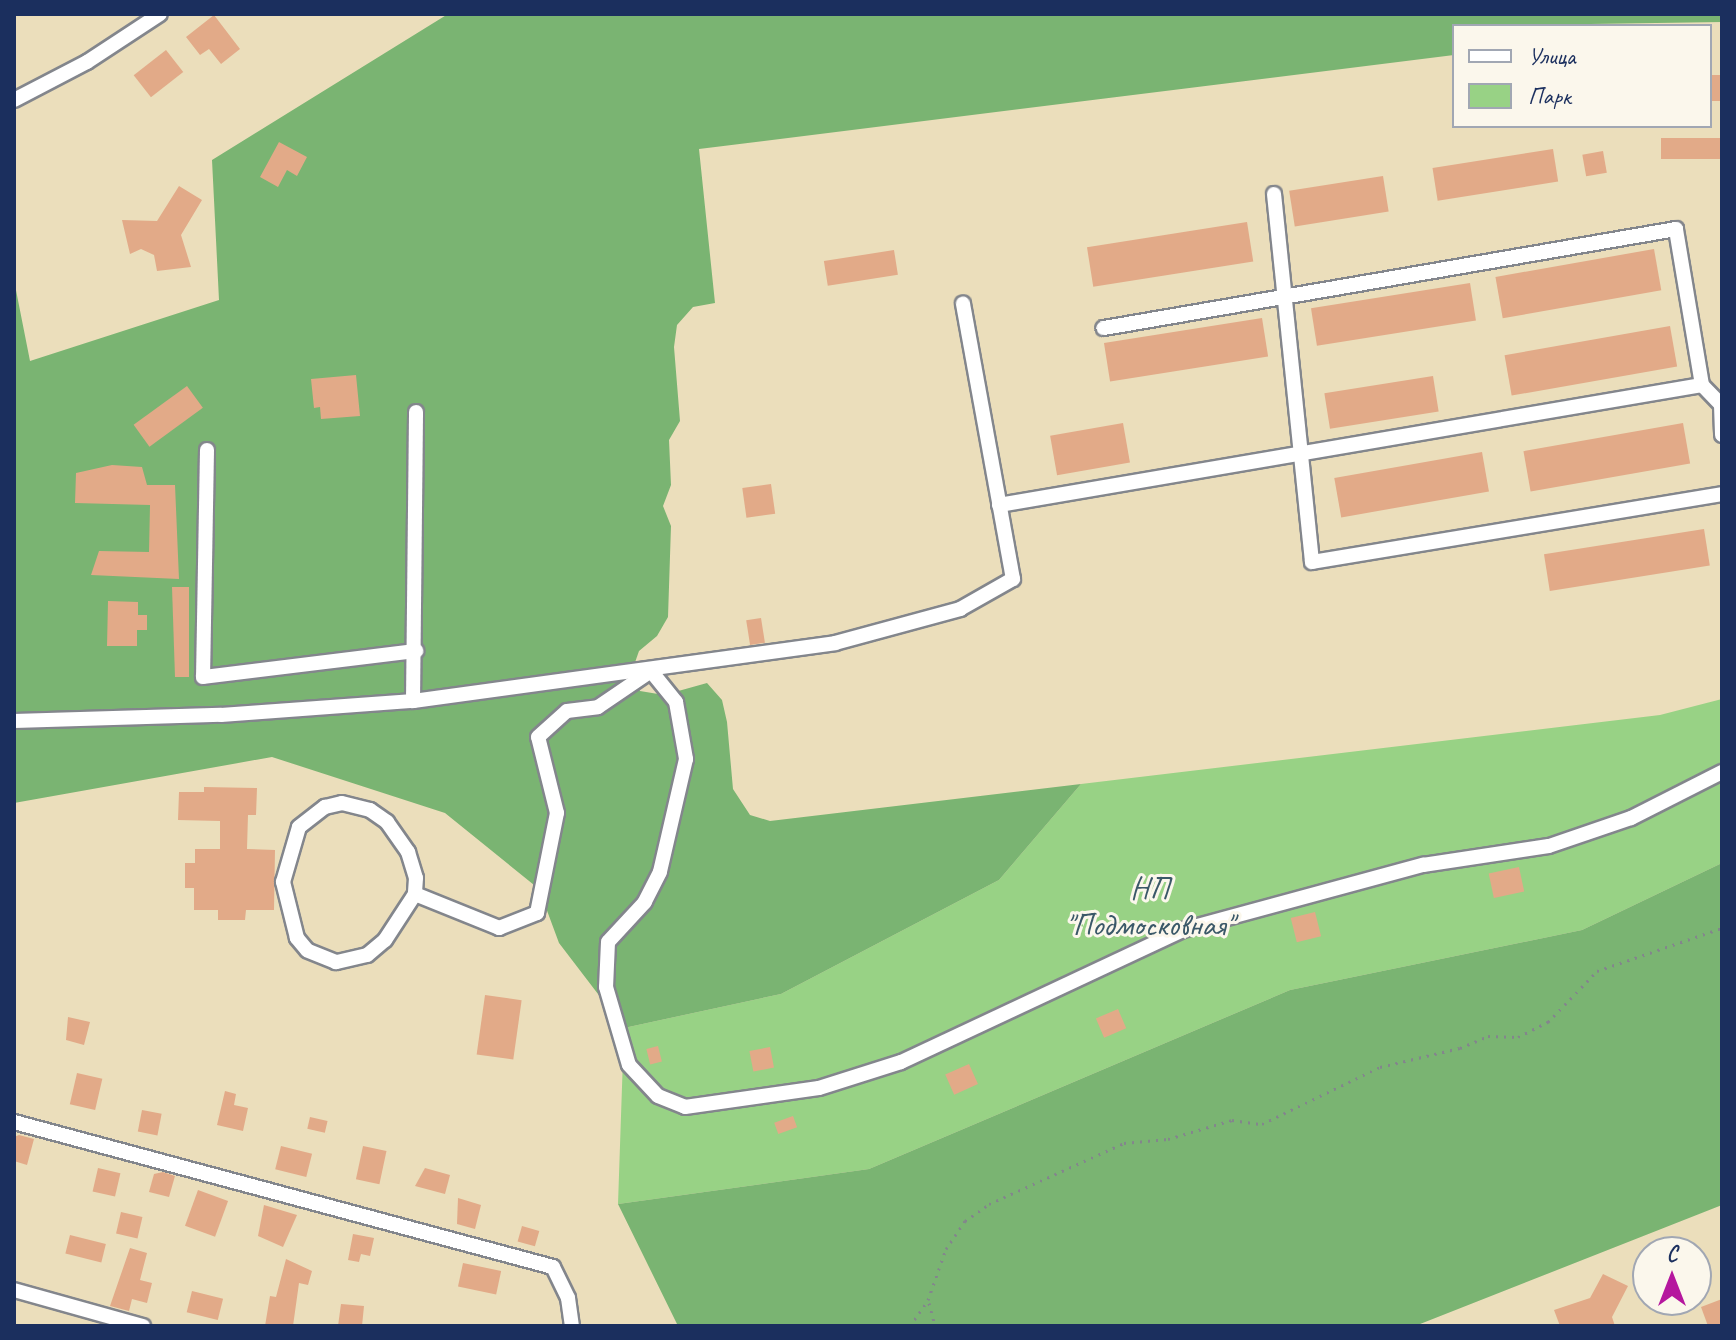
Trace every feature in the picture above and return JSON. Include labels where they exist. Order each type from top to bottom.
[{"type":"street","points":[[14,100],[87,62],[160,14]]},
{"type":"street","points":[[1274,194],[1312,562],[1722,494]]},
{"type":"street","points":[[1104,328],[1676,229],[1702,385],[1721,405],[1722,435]]},
{"type":"street","points":[[14,721],[221,715],[413,701],[651,671],[835,643],[960,609],[1013,579],[963,304]]},
{"type":"street","points":[[999,505],[1702,385]]},
{"type":"street","points":[[413,701],[416,651],[416,412]]},
{"type":"street","points":[[207,450],[203,677],[416,651]]},
{"type":"street","points":[[651,671],[676,702],[686,759],[660,872],[645,902],[608,942],[606,987],[629,1065],[658,1096],[685,1107],[819,1088],[901,1062],[1183,930],[1423,865],[1549,846],[1631,818],[1722,772]]},
{"type":"street","points":[[415,894],[499,928],[537,913],[557,813],[538,737],[567,711],[598,707],[651,671]]},
{"type":"street","points":[[342,803],[370,810],[387,822],[408,852],[416,878],[415,894],[400,920],[367,955],[336,962],[320,957],[307,950],[289,920],[283,882],[291,843],[299,827],[325,807],[342,803]]},
{"type":"street","points":[[14,1122],[553,1267],[568,1298],[572,1326]]},
{"type":"street","points":[[14,1290],[143,1326]]},
{"type":"path","points":[[910,1326],[928,1300],[946,1249],[965,1221],[989,1204],[1124,1143],[1168,1139],[1232,1120],[1262,1124],[1380,1067],[1460,1048],[1488,1036],[1518,1037],[1548,1022],[1597,971],[1722,928]]},
{"type":"path","points":[[928,1300],[935,1326]]},
{"type":"green space","points":[[448,14],[1722,14],[1722,22],[1452,24],[1452,55],[699,149],[715,303],[693,307],[677,325],[674,347],[680,421],[669,440],[671,485],[663,506],[671,526],[668,617],[657,636],[639,651],[632,671],[640,691],[664,695],[707,683],[722,700],[733,789],[750,815],[770,821],[1081,784],[999,880],[781,994],[624,1028],[559,943],[539,889],[445,813],[272,757],[14,803],[14,280],[30,361],[219,300],[212,160]]},
{"type":"green space","name":"НП \"Подмосковная\"","points":[[1722,699],[1722,863],[1582,930],[1290,990],[869,1169],[618,1204],[624,1028],[781,994],[999,880],[1081,784],[1660,715]]},
{"type":"green space","points":[[1722,863],[1722,1205],[1643,1236],[1632,1236],[1632,1240],[1415,1326],[678,1326],[618,1204],[869,1169],[1290,990],[1582,930]]},
{"type":"building","points":[[214,15],[240,49],[221,64],[209,49],[200,55],[186,37]]},
{"type":"building","points":[[166,50],[183,72],[151,97],[134,75]]},
{"type":"building","points":[[1712,75],[1722,75],[1722,101],[1712,101]]},
{"type":"building","points":[[1661,138],[1722,138],[1722,159],[1661,159]]},
{"type":"building","points":[[279,142],[307,157],[297,176],[287,170],[278,187],[260,177]]},
{"type":"building","points":[[1553,149],[1558,182],[1438,201],[1433,168]]},
{"type":"building","points":[[1603,151],[1607,173],[1586,176],[1582,155]]},
{"type":"building","points":[[1383,176],[1389,212],[1295,226],[1289,191]]},
{"type":"building","points":[[179,186],[202,200],[181,235],[191,267],[157,271],[154,255],[141,249],[130,254],[122,220],[157,221]]},
{"type":"building","points":[[1247,222],[1253,262],[1093,287],[1087,247]]},
{"type":"building","points":[[1654,249],[1661,290],[1503,318],[1495,277]]},
{"type":"building","points":[[894,250],[898,275],[828,286],[824,261]]},
{"type":"building","points":[[1470,283],[1476,321],[1317,346],[1311,308]]},
{"type":"building","points":[[1262,318],[1268,357],[1110,382],[1104,343]]},
{"type":"building","points":[[1670,326],[1677,366],[1512,396],[1505,355]]},
{"type":"building","points":[[356,375],[360,416],[321,419],[320,407],[314,408],[311,379]]},
{"type":"building","points":[[1433,376],[1439,412],[1330,429],[1324,393]]},
{"type":"building","points":[[187,386],[203,408],[149,447],[134,425]]},
{"type":"building","points":[[1123,423],[1130,462],[1057,475],[1050,436]]},
{"type":"building","points":[[1683,423],[1690,463],[1531,492],[1523,451]]},
{"type":"building","points":[[1482,452],[1489,491],[1341,517],[1334,478]]},
{"type":"building","points":[[112,465],[142,467],[147,485],[175,485],[179,579],[91,575],[99,551],[149,552],[150,505],[75,503],[76,473]]},
{"type":"building","points":[[771,484],[775,514],[746,518],[742,488]]},
{"type":"building","points":[[1704,529],[1710,566],[1550,591],[1544,554]]},
{"type":"building","points":[[172,587],[189,587],[189,677],[175,677]]},
{"type":"building","points":[[108,601],[138,602],[138,615],[147,615],[147,630],[137,630],[137,646],[107,646]]},
{"type":"building","points":[[761,618],[765,643],[750,645],[746,620]]},
{"type":"building","points":[[204,787],[257,788],[256,815],[248,815],[247,849],[275,850],[274,910],[246,910],[245,920],[218,920],[218,910],[194,910],[194,888],[185,888],[185,863],[195,863],[195,849],[220,849],[220,821],[178,820],[179,792],[204,792]]},
{"type":"building","points":[[1519,867],[1524,891],[1494,898],[1489,873]]},
{"type":"building","points":[[1315,912],[1321,936],[1297,942],[1291,918]]},
{"type":"building","points":[[485,995],[522,1000],[513,1060],[477,1054]]},
{"type":"building","points":[[1118,1009],[1126,1028],[1104,1038],[1096,1018]]},
{"type":"building","points":[[68,1017],[90,1022],[84,1045],[66,1040]]},
{"type":"building","points":[[658,1046],[662,1062],[650,1064],[646,1049]]},
{"type":"building","points":[[770,1047],[774,1068],[753,1072],[749,1051]]},
{"type":"building","points":[[969,1064],[978,1084],[954,1095],[945,1075]]},
{"type":"building","points":[[77,1073],[102,1079],[95,1110],[70,1104]]},
{"type":"building","points":[[225,1091],[236,1094],[234,1105],[248,1108],[243,1131],[217,1125]]},
{"type":"building","points":[[142,1110],[162,1114],[157,1135],[138,1132]]},
{"type":"building","points":[[793,1116],[797,1127],[778,1134],[774,1123]]},
{"type":"building","points":[[310,1117],[328,1121],[325,1133],[307,1129]]},
{"type":"building","points":[[19,1135],[34,1139],[27,1165],[14,1161],[14,1137]]},
{"type":"building","points":[[281,1146],[312,1154],[306,1177],[275,1169]]},
{"type":"building","points":[[363,1146],[386,1151],[379,1184],[356,1179]]},
{"type":"building","points":[[98,1168],[120,1173],[115,1197],[93,1191]]},
{"type":"building","points":[[425,1168],[450,1175],[445,1194],[415,1186]]},
{"type":"building","points":[[163,1172],[175,1176],[169,1197],[149,1192],[154,1174]]},
{"type":"building","points":[[198,1190],[228,1201],[215,1237],[185,1226]]},
{"type":"building","points":[[458,1198],[481,1205],[475,1229],[457,1224]]},
{"type":"building","points":[[264,1205],[297,1215],[283,1247],[258,1236]]},
{"type":"building","points":[[121,1212],[142,1217],[137,1238],[116,1233]]},
{"type":"building","points":[[522,1226],[539,1231],[535,1246],[518,1241]]},
{"type":"building","points":[[353,1234],[374,1238],[370,1256],[361,1254],[359,1262],[348,1260]]},
{"type":"building","points":[[70,1235],[106,1244],[101,1262],[65,1253]]},
{"type":"building","points":[[130,1248],[147,1253],[140,1280],[152,1283],[147,1303],[132,1299],[129,1311],[110,1306]]},
{"type":"building","points":[[286,1259],[312,1271],[308,1285],[299,1283],[293,1326],[265,1326],[270,1296],[276,1297]]},
{"type":"building","points":[[463,1263],[501,1271],[496,1295],[458,1286]]},
{"type":"building","points":[[1603,1274],[1628,1286],[1612,1317],[1615,1326],[1560,1326],[1554,1310],[1590,1298]]},
{"type":"building","points":[[192,1291],[223,1299],[218,1320],[187,1312]]},
{"type":"building","points":[[1722,1299],[1722,1326],[1708,1326],[1704,1316],[1712,1316],[1712,1303]]},
{"type":"building","points":[[341,1304],[364,1306],[362,1326],[338,1326]]}]
